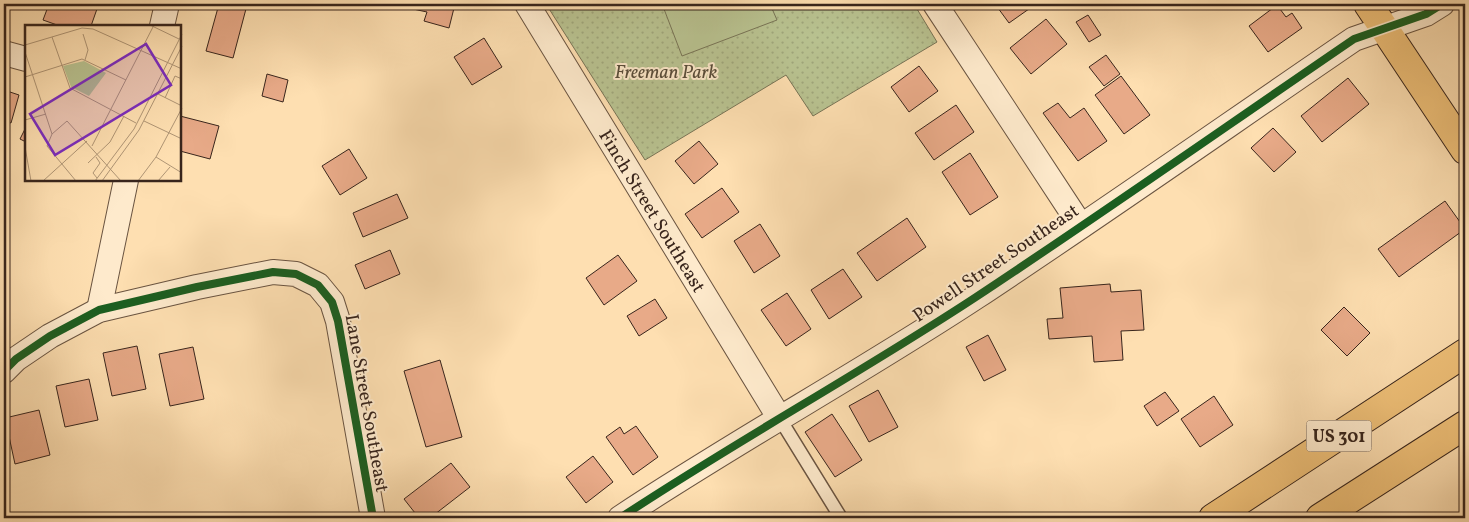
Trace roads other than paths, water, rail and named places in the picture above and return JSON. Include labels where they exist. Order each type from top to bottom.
[{"type":"main road","points":[[1368,4],[1465,150]]},
{"type":"main road","name":"US 301","points":[[1212,518],[1465,353]]},
{"type":"main road","points":[[1320,518],[1465,425]]},
{"type":"street","points":[[162,25],[168,4]]},
{"type":"street","name":"Finch Street Southeast","points":[[527,4],[780,419]]},
{"type":"street","points":[[935,4],[1080,226]]},
{"type":"street","name":"Powell Street Southeast","points":[[620,518],[660,491],[975,298],[1354,39],[1426,14],[1442,4]]},
{"type":"street","points":[[4,53],[25,59]]},
{"type":"street","points":[[100,310],[126,181]]},
{"type":"street","name":"Lane Street Southeast","points":[[4,371],[16,359],[50,336],[100,310],[273,272],[296,274],[318,285],[332,302],[338,321],[373,518]]},
{"type":"lane","points":[[780,419],[841,518]]},
{"type":"park label","name":"Freeman Park","points":[[666,71]]}]
